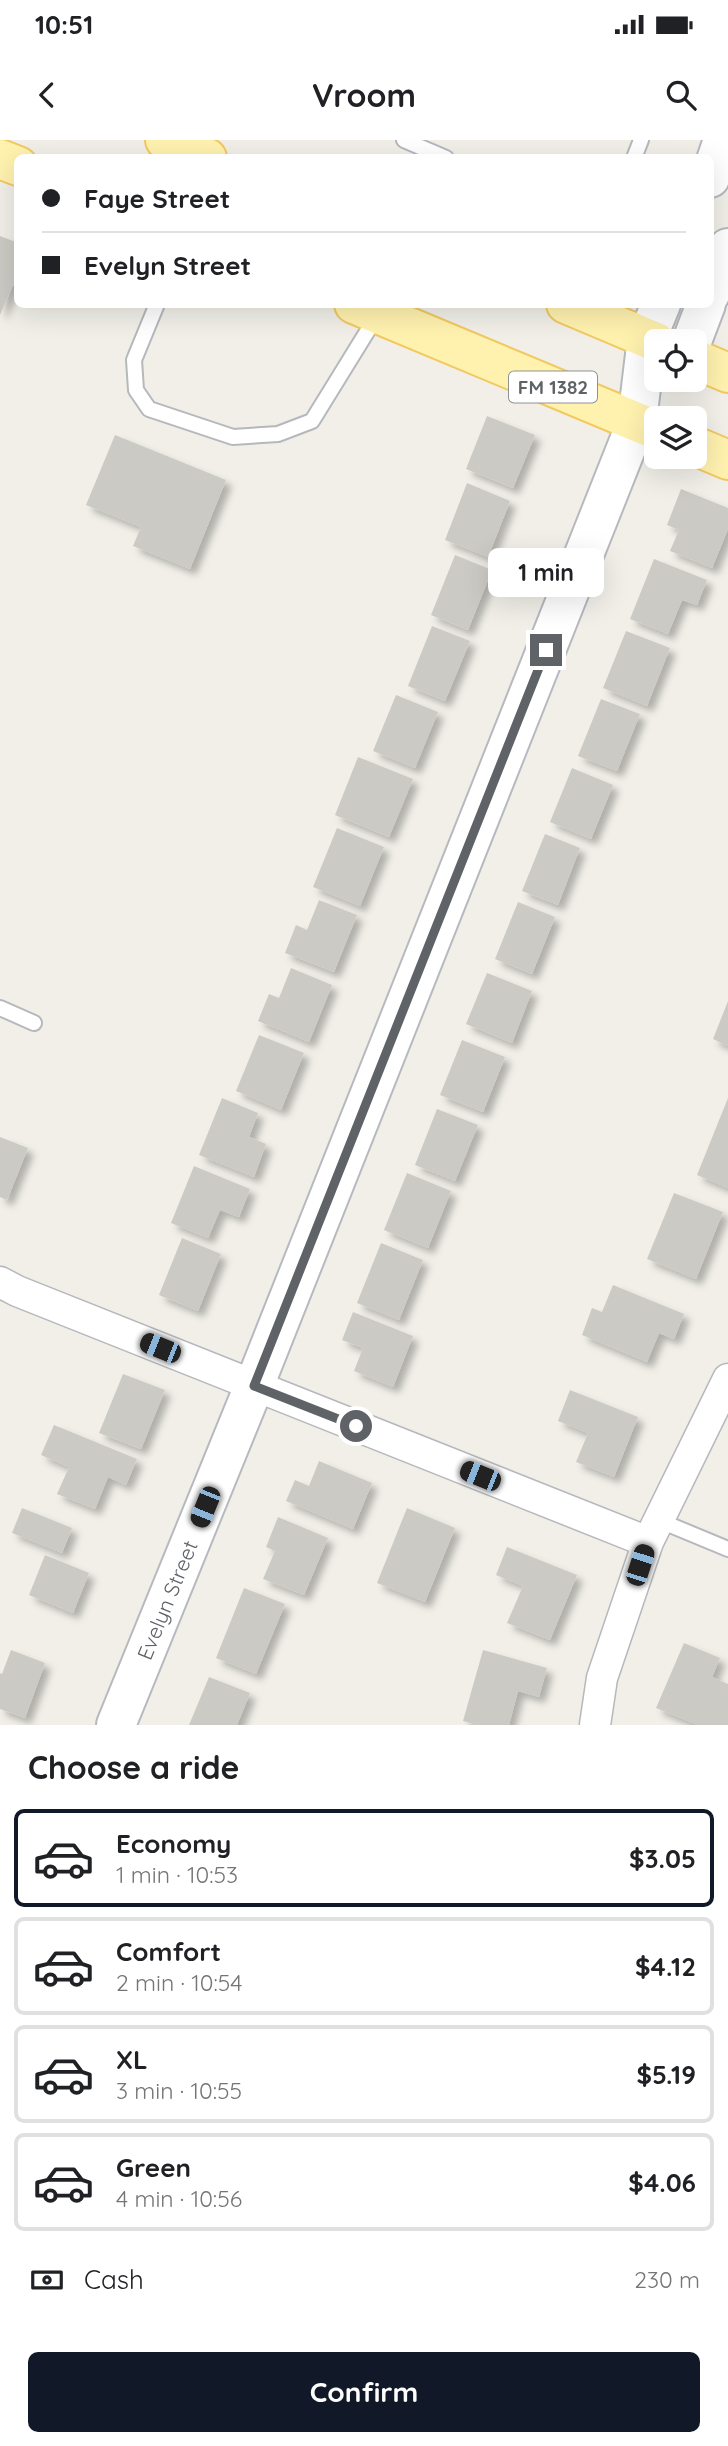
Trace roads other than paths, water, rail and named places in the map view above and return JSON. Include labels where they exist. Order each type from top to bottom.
[{"type":"main road","points":[[164,140],[197,154]]},
{"type":"main road","points":[[581,308],[655,328]]},
{"type":"main road","name":"FM 1382","points":[[366,309],[644,424]]},
{"type":"main road","points":[[707,364],[728,373]]},
{"type":"main road","points":[[707,451],[728,460]]},
{"type":"street","points":[[714,166],[723,140]]},
{"type":"street","points":[[714,284],[728,248]]},
{"type":"street","points":[[697,329],[704,308]]},
{"type":"street","points":[[648,406],[655,328]]},
{"type":"street","name":"Evelyn Street","points":[[116,1725],[644,430]]},
{"type":"street","points":[[0,1282],[18,1292],[254,1386],[653,1531]]},
{"type":"street","points":[[595,1725],[602,1678],[653,1531],[728,1379]]},
{"type":"lane","points":[[404,140],[437,154]]},
{"type":"lane","points":[[154,308],[134,359],[136,390],[149,409],[233,437],[278,434],[312,421],[366,309]]},
{"type":"lane","points":[[0,1008],[34,1023]]},
{"type":"lane","points":[[653,1531],[728,1549]]}]
